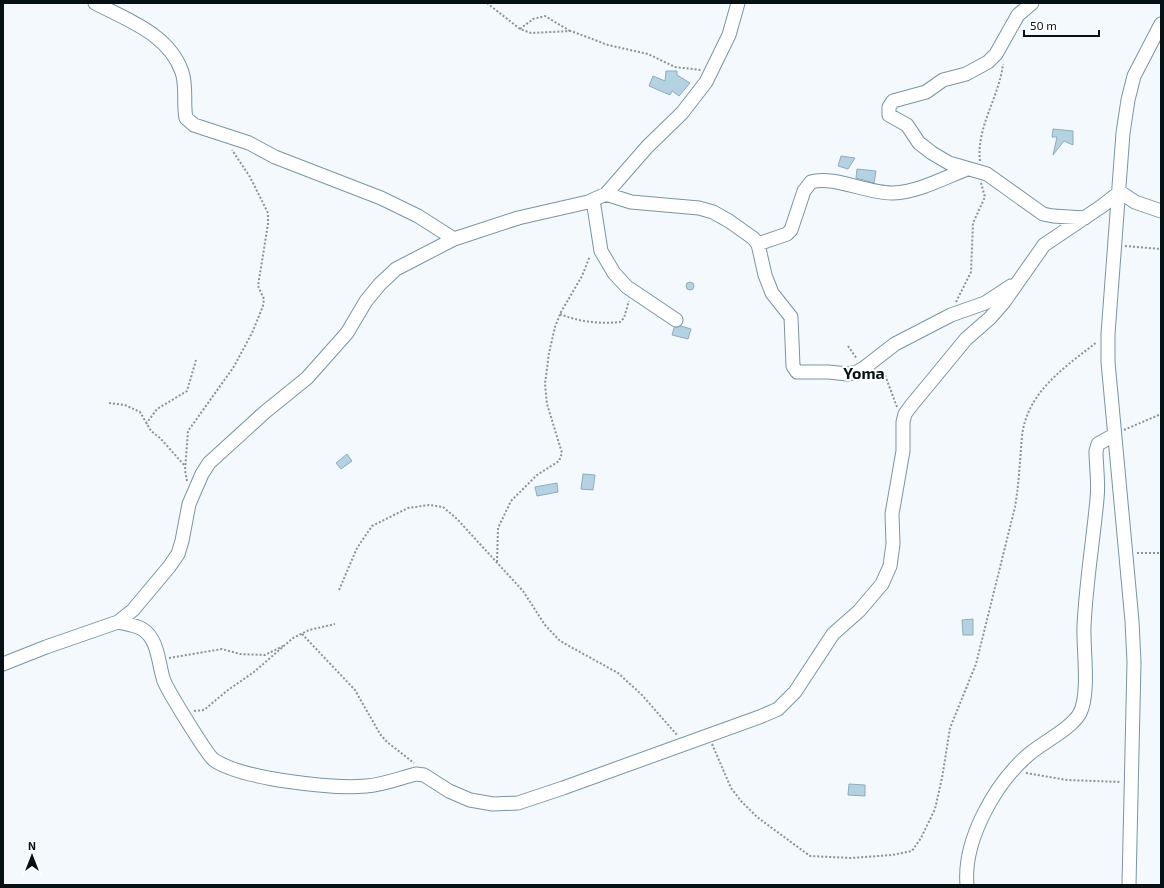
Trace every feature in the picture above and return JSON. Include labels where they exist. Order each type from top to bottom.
[{"type":"street","points":[[95,3],[149,32],[166,45],[176,60],[182,73],[186,118],[194,125],[249,143],[275,157],[381,198],[418,216],[454,239]]},
{"type":"street","points":[[3,664],[46,647],[118,622],[133,610],[152,589],[178,554],[189,504],[202,474],[210,463],[265,412],[307,378],[347,333],[366,302],[380,284],[396,269],[454,239],[518,218],[593,200],[606,194],[647,147],[682,112],[706,82],[729,35],[738,3]]},
{"type":"street","points":[[1032,3],[1018,15],[996,54],[988,62],[974,71],[949,77],[926,92],[893,101],[889,107],[889,115],[907,125],[919,143],[949,163],[981,172],[991,177],[1043,214],[1085,218]]},
{"type":"street","points":[[1129,885],[1134,662],[1132,621],[1108,362],[1108,334],[1116,246],[1123,133],[1128,100],[1134,76],[1161,24]]},
{"type":"street","points":[[758,244],[787,234],[791,230],[804,191],[811,182],[826,180],[880,192],[893,193],[916,188],[967,169]]},
{"type":"street","points":[[1120,192],[1135,202],[1161,211]]},
{"type":"street","points":[[118,622],[140,628],[145,631],[153,643],[164,680],[173,699],[213,759],[226,766],[259,776],[299,783],[340,787],[367,786],[416,774],[424,775],[449,791],[470,800],[493,804],[518,803],[778,709],[795,692],[807,676],[818,654],[833,634],[859,611],[882,584],[890,566],[893,544],[892,514],[902,451],[903,422],[905,414],[920,393],[966,339],[994,313],[1044,245],[1085,218],[1120,192]]},
{"type":"street","points":[[606,194],[631,202],[698,208],[713,212],[729,221],[758,244],[765,275],[772,293],[791,317],[794,369],[797,372],[802,373],[828,372],[848,374],[864,368],[895,344],[950,315],[985,303],[1006,290],[1022,275]]},
{"type":"street","points":[[593,200],[601,251],[614,273],[632,290],[676,320]]},
{"type":"street","points":[[967,885],[966,870],[977,828],[982,817],[1012,771],[1028,755],[1069,725],[1079,713],[1084,699],[1084,626],[1088,564],[1098,498],[1096,451],[1098,444],[1114,435]]},
{"type":"path","points":[[487,3],[520,29],[531,33],[571,31]]},
{"type":"path","points":[[520,29],[533,19],[545,16],[571,31],[608,45],[648,54],[675,67],[691,70],[712,70]]},
{"type":"path","points":[[950,315],[971,272],[973,223],[985,197],[981,182],[979,146],[983,135],[984,124],[993,105],[1003,65],[1002,43]]},
{"type":"path","points":[[192,496],[186,478],[185,466],[188,431],[233,368],[252,333],[263,306],[264,299],[258,286],[268,224],[268,213],[250,177],[223,135]]},
{"type":"path","points":[[1116,246],[1161,249]]},
{"type":"path","points":[[497,562],[498,528],[511,501],[537,475],[559,461],[562,453],[546,404],[545,384],[549,353],[555,327],[560,314],[582,276],[593,250]]},
{"type":"path","points":[[560,314],[571,319],[609,323],[620,322],[624,318],[632,290]]},
{"type":"path","points":[[708,734],[731,788],[741,801],[757,817],[810,856],[851,858],[892,855],[912,851],[921,838],[935,809],[942,778],[950,728],[976,664],[1015,506],[1020,480],[1022,435],[1027,417],[1038,394],[1056,374],[1108,334]]},
{"type":"path","points":[[848,346],[864,368],[879,370],[885,375],[903,422]]},
{"type":"path","points":[[146,424],[157,409],[187,391],[196,360]]},
{"type":"path","points":[[109,403],[134,408],[140,412],[151,431],[160,438],[185,466]]},
{"type":"path","points":[[1114,435],[1161,414]]},
{"type":"path","points":[[339,590],[356,548],[372,526],[408,508],[429,505],[443,507],[523,591],[545,625],[560,642],[618,673],[642,695],[685,743]]},
{"type":"path","points":[[1126,553],[1161,553]]},
{"type":"path","points":[[191,710],[204,710],[228,690],[254,672],[284,646],[302,634],[335,624]]},
{"type":"path","points":[[302,634],[355,690],[380,734],[387,742],[409,759],[424,775]]},
{"type":"path","points":[[159,660],[222,649],[240,654],[265,655],[284,646]]},
{"type":"path","points":[[1012,771],[1067,780],[1101,783],[1132,782]]},
{"type":"building","points":[[666,71],[677,71],[677,75],[690,83],[679,96],[672,91],[670,95],[649,86],[653,76],[665,81]]},
{"type":"building","points":[[1053,129],[1073,131],[1073,145],[1064,141],[1053,155],[1057,137],[1052,137]]},
{"type":"building","points":[[841,156],[855,158],[848,169],[838,166]]},
{"type":"building","points":[[857,169],[876,171],[874,183],[856,178]]},
{"type":"building","points":[[690,282],[693,283],[693,289],[690,290],[687,289],[686,286],[687,283]]},
{"type":"building","points":[[681,326],[691,329],[688,339],[672,335],[674,328]]},
{"type":"building","points":[[347,454],[352,461],[341,469],[336,463]]},
{"type":"building","points":[[583,474],[595,475],[593,490],[581,489]]},
{"type":"building","points":[[557,483],[558,492],[537,496],[535,487]]},
{"type":"building","points":[[973,619],[973,635],[963,635],[962,620]]},
{"type":"building","points":[[849,784],[865,785],[865,796],[848,795]]},
{"type":"district","name":"Yoma","points":[[864,373]]}]
